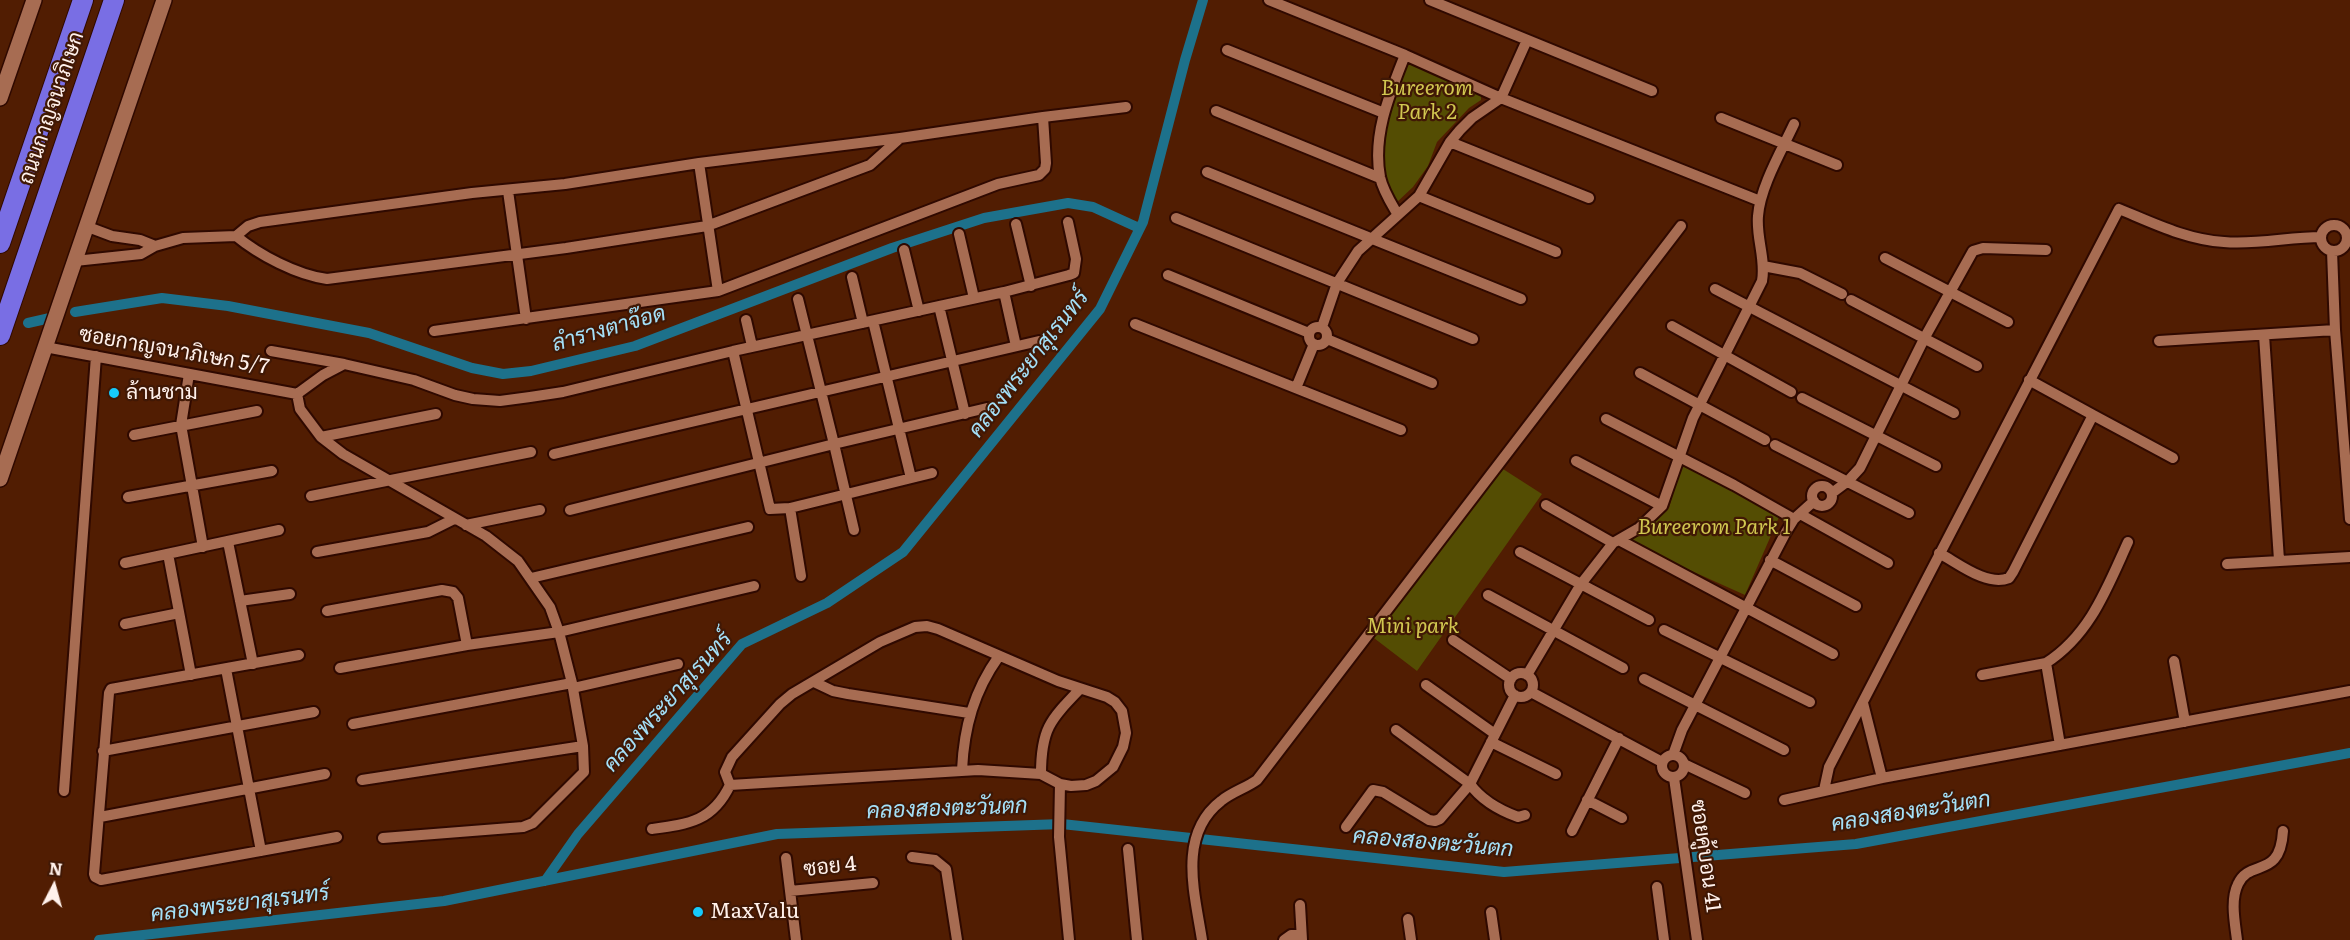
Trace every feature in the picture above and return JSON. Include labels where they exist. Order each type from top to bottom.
[{"type":"highway","name":"ถนนกาญจนาภิเษก","points":[[0,243],[83,0]]},
{"type":"highway","name":"ถนนกาญจนาภิเษก","points":[[0,334],[114,0]]},
{"type":"main road","points":[[0,98],[5,66],[34,0]]},
{"type":"main road","points":[[0,479],[164,0]]},
{"type":"street","points":[[1269,0],[1406,55],[1501,98],[1760,201]]},
{"type":"street","points":[[1430,0],[1652,92]]},
{"type":"street","points":[[1322,327],[1337,283],[1358,251],[1419,196],[1450,142],[1472,118],[1501,98],[1527,40]]},
{"type":"street","points":[[1227,50],[1384,113]]},
{"type":"street","points":[[1398,215],[1380,178],[1379,149],[1384,113],[1406,55]]},
{"type":"street","points":[[75,261],[141,254],[154,246],[183,238],[236,236],[248,226],[260,222],[472,193],[508,191],[699,163],[1126,107]]},
{"type":"street","points":[[1216,111],[1380,178]]},
{"type":"street","points":[[434,332],[718,291],[998,184],[1039,175],[1045,169],[1046,163],[1043,117]]},
{"type":"street","points":[[1721,118],[1837,165]]},
{"type":"street","points":[[1527,675],[1581,584],[1616,542],[1639,528],[1662,506],[1700,403],[1762,281],[1763,266],[1758,230],[1760,201],[1794,124]]},
{"type":"street","points":[[236,236],[248,246],[297,271],[310,277],[327,279],[566,248],[707,226],[870,165],[900,138]]},
{"type":"street","points":[[1450,142],[1589,198]]},
{"type":"street","points":[[699,163],[718,291]]},
{"type":"street","points":[[1207,172],[1521,299]]},
{"type":"street","points":[[508,191],[526,319]]},
{"type":"street","points":[[1419,196],[1556,252]]},
{"type":"street","points":[[1824,790],[1829,767],[2119,209],[2192,237],[2223,242],[2248,243],[2321,237]]},
{"type":"street","points":[[1176,218],[1473,339]]},
{"type":"street","points":[[271,351],[414,380],[454,395],[500,401],[563,392],[752,346],[1031,286],[1074,273],[1076,259],[1068,222]]},
{"type":"street","points":[[1016,224],[1031,286]]},
{"type":"street","points":[[2332,225],[2340,226],[2348,235],[2344,246],[2332,250],[2323,246],[2321,237],[2324,230],[2332,225]]},
{"type":"street","points":[[1202,940],[1192,875],[1192,852],[1200,826],[1221,801],[1257,780],[1681,226]]},
{"type":"street","points":[[88,227],[112,236],[140,240],[154,246]]},
{"type":"street","points":[[959,234],[974,298]]},
{"type":"street","points":[[108,258],[112,236]]},
{"type":"street","points":[[1673,755],[1677,740],[1770,560],[1797,517],[1814,501],[1813,493],[1818,487],[1826,487],[1832,493],[1860,468],[1900,386],[1970,256],[1977,249],[2046,250]]},
{"type":"street","points":[[904,250],[918,310]]},
{"type":"street","points":[[2332,250],[2335,330],[2350,519]]},
{"type":"street","points":[[1885,258],[2008,322]]},
{"type":"street","points":[[1763,266],[1800,273],[1977,366]]},
{"type":"street","points":[[1168,275],[1309,333]]},
{"type":"street","points":[[852,277],[885,376],[911,478]]},
{"type":"street","points":[[1715,289],[1954,413]]},
{"type":"street","points":[[1004,292],[1016,346]]},
{"type":"street","points":[[798,299],[854,530]]},
{"type":"street","points":[[939,306],[965,414]]},
{"type":"street","points":[[746,320],[752,346]]},
{"type":"street","points":[[1135,324],[1401,430]]},
{"type":"street","points":[[1672,326],[1791,392]]},
{"type":"street","points":[[1309,333],[1314,327],[1322,327],[1327,332],[1327,339],[1323,344],[1314,344]]},
{"type":"street","points":[[2158,341],[2335,330]]},
{"type":"street","points":[[1309,333],[1314,344]]},
{"type":"street","points":[[2264,335],[2279,560]]},
{"type":"street","points":[[1327,339],[1432,383]]},
{"type":"street","points":[[554,454],[1039,341]]},
{"type":"street","points":[[1296,388],[1314,344]]},
{"type":"street","name":"ซอยกาญจนาภิเษก 5/7","points":[[45,347],[297,394]]},
{"type":"street","points":[[733,351],[770,509],[790,508],[932,473]]},
{"type":"street","points":[[64,791],[96,356]]},
{"type":"street","points":[[344,364],[323,375],[297,394],[300,409],[321,437],[343,454],[486,536],[518,561],[550,607],[559,632],[572,686],[585,769],[583,774],[533,823],[523,827],[383,838]]},
{"type":"street","points":[[1640,373],[1910,513]]},
{"type":"street","points":[[189,374],[181,425],[203,547]]},
{"type":"street","points":[[2029,380],[2173,458]]},
{"type":"street","points":[[1802,398],[1936,466]]},
{"type":"street","points":[[570,510],[987,408]]},
{"type":"street","points":[[134,435],[257,411]]},
{"type":"street","points":[[321,437],[436,414]]},
{"type":"street","points":[[1939,553],[1987,578],[1996,581],[2009,578],[2093,415]]},
{"type":"street","points":[[1606,419],[1888,563]]},
{"type":"street","points":[[310,495],[531,453]]},
{"type":"street","points":[[1576,461],[1662,506]]},
{"type":"street","points":[[128,497],[272,471]]},
{"type":"street","points":[[1546,505],[1833,654]]},
{"type":"street","points":[[790,508],[801,576]]},
{"type":"street","points":[[466,525],[540,510]]},
{"type":"street","points":[[316,552],[428,532],[454,519]]},
{"type":"street","points":[[531,578],[748,527]]},
{"type":"street","points":[[125,562],[279,530]]},
{"type":"street","points":[[228,542],[253,664]]},
{"type":"street","points":[[1982,675],[2046,663],[2061,654],[2088,624],[2128,542]]},
{"type":"street","points":[[1520,552],[1649,620]]},
{"type":"street","points":[[168,554],[191,675]]},
{"type":"street","points":[[2227,564],[2350,557]]},
{"type":"street","points":[[1770,560],[1856,606]]},
{"type":"street","points":[[340,668],[467,645],[559,632],[754,586]]},
{"type":"street","points":[[327,611],[442,590],[453,592],[458,598],[467,645]]},
{"type":"street","points":[[240,601],[290,594]]},
{"type":"street","points":[[1488,595],[1623,668]]},
{"type":"street","points":[[125,624],[179,613]]},
{"type":"street","points":[[652,829],[704,816],[722,802],[730,785],[725,772],[732,756],[780,704],[880,642],[915,627],[927,626],[938,629],[999,657],[1080,689],[1107,697],[1115,702],[1122,711],[1126,733],[1123,747],[1113,767],[1096,781],[1086,785],[1060,784],[1041,774],[962,770],[730,785]]},
{"type":"street","points":[[1665,630],[1810,702]]},
{"type":"street","points":[[1453,639],[1511,679]]},
{"type":"street","points":[[299,655],[111,689],[103,751],[95,877],[101,880],[337,837]]},
{"type":"street","points":[[962,770],[969,712],[980,687],[999,657]]},
{"type":"street","points":[[2174,661],[2185,722]]},
{"type":"street","points":[[2046,663],[2060,745]]},
{"type":"street","points":[[353,724],[572,686],[678,664]]},
{"type":"street","points":[[225,669],[261,851]]},
{"type":"street","points":[[1518,674],[1527,675],[1533,682],[1531,692],[1524,697],[1515,695],[1509,688],[1511,679],[1518,674]]},
{"type":"street","points":[[1644,679],[1784,750]]},
{"type":"street","points":[[814,682],[833,691],[848,694],[969,712]]},
{"type":"street","points":[[1426,685],[1493,738],[1556,774]]},
{"type":"street","points":[[1041,774],[1042,744],[1045,732],[1061,709],[1080,689]]},
{"type":"street","points":[[1784,800],[1882,778],[2350,691]]},
{"type":"street","points":[[1531,692],[1662,762]]},
{"type":"street","points":[[1346,827],[1372,790],[1383,792],[1429,820],[1440,819],[1470,784],[1515,695]]},
{"type":"street","points":[[1863,703],[1882,778]]},
{"type":"street","points":[[103,751],[314,712]]},
{"type":"street","points":[[1396,730],[1470,784],[1479,797],[1505,812],[1518,817],[1525,815]]},
{"type":"street","points":[[1572,831],[1619,738]]},
{"type":"street","points":[[362,780],[583,746]]},
{"type":"street","points":[[1684,764],[1681,775],[1674,778],[1665,775],[1662,771],[1662,762],[1673,755],[1680,758],[1684,764],[1745,793]]},
{"type":"street","points":[[100,817],[325,774]]},
{"type":"street","name":"ซอยคู้บอน 41","points":[[1674,778],[1697,940]]},
{"type":"street","points":[[1060,784],[1059,837],[1069,940]]},
{"type":"street","points":[[1587,800],[1622,818]]},
{"type":"street","points":[[2237,940],[2234,910],[2238,884],[2242,877],[2273,861],[2282,848],[2283,831]]},
{"type":"street","points":[[1128,849],[1137,940]]},
{"type":"street","points":[[912,857],[935,860],[946,869],[957,940]]},
{"type":"street","points":[[786,858],[796,940]]},
{"type":"street","name":"ซอย 4","points":[[790,891],[873,883]]},
{"type":"street","points":[[1657,887],[1664,940]]},
{"type":"street","points":[[1284,940],[1291,935],[1301,937],[1300,905]]},
{"type":"street","points":[[1491,912],[1495,940]]},
{"type":"street","points":[[1408,919],[1411,940]]},
{"type":"green space","name":"Bureerom Park 2","points":[[1410,59],[1481,90],[1481,100],[1469,108],[1437,142],[1428,166],[1413,187],[1395,204],[1384,179],[1386,114]]},
{"type":"green space","name":"Bureerom Park 1","points":[[1684,456],[1783,508],[1745,595],[1627,542],[1669,508]]},
{"type":"green space","name":"Mini park","points":[[1503,469],[1542,494],[1417,671],[1370,635]]},
{"type":"waterway","name":"คลองพระยาสุเรนทร์","points":[[545,881],[578,834],[742,644],[827,603],[903,552],[1100,309],[1143,222],[1203,0]]},
{"type":"waterway","name":"ลำรางตาจ๊อด","points":[[75,312],[162,298],[228,306],[369,333],[472,368],[503,374],[531,371],[635,346],[892,248],[984,218],[1068,203],[1093,207],[1139,228]]},
{"type":"waterway","name":"ลำรางตาจ๊อด","points":[[28,323],[50,318]]},
{"type":"waterway","name":"คลองสองตะวันตก","points":[[99,940],[444,901],[777,834],[1062,824],[1504,872],[1856,844],[2350,753]]},
{"type":"place","name":"ล้านชาม","points":[[114,393]]},
{"type":"place","name":"MaxValu","points":[[698,912]]}]
